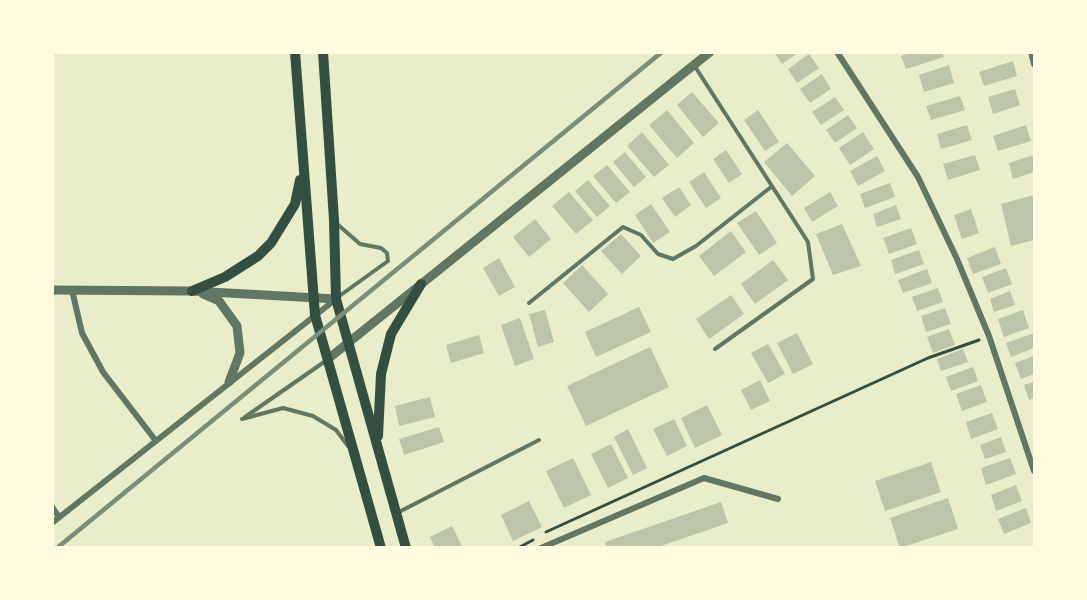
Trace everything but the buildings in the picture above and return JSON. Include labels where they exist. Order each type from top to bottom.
[{"type":"main road","points":[[295,52],[315,315],[381,548]]},
{"type":"main road","points":[[323,52],[334,220],[336,299],[406,548]]},
{"type":"main road","points":[[192,291],[225,277],[258,256],[270,243],[295,204],[303,159]]},
{"type":"main road","points":[[378,451],[377,406],[391,334],[421,284]]},
{"type":"street","points":[[328,359],[710,52]]},
{"type":"street","points":[[837,52],[918,177],[957,259],[989,336],[1035,471]]},
{"type":"street","points":[[1031,52],[1035,64]]},
{"type":"street","points":[[52,290],[192,291],[336,299]]},
{"type":"street","points":[[72,290],[82,333],[104,372],[156,441]]},
{"type":"street","points":[[192,291],[219,301],[237,326],[240,353],[230,382]]},
{"type":"street","points":[[52,523],[336,299]]},
{"type":"street","points":[[541,548],[704,478],[778,499]]},
{"type":"street","points":[[52,507],[59,518]]},
{"type":"lane","points":[[694,65],[808,242],[813,279],[715,350]]},
{"type":"lane","points":[[529,303],[623,226],[641,235],[658,254],[673,259],[696,246],[771,187]]},
{"type":"lane","points":[[334,220],[360,244],[381,248],[387,253],[388,261],[336,299]]},
{"type":"lane","points":[[328,359],[242,419],[283,408],[313,416],[336,430],[356,456]]},
{"type":"lane","points":[[396,514],[539,440]]},
{"type":"path","points":[[518,548],[554,528],[698,465],[928,358],[989,336]]},
{"type":"railway","points":[[57,548],[662,52]]}]
